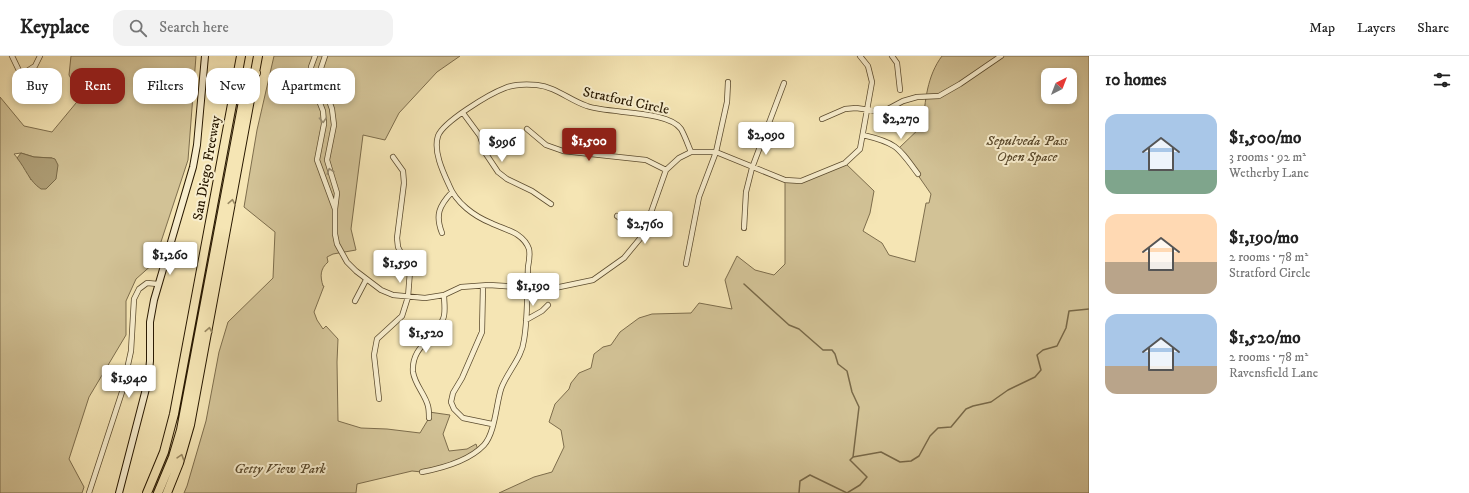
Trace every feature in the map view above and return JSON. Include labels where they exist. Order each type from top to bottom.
[{"type":"highway","name":"San Diego Freeway","points":[[147,493],[164,452],[174,414],[241,56]]},
{"type":"highway","points":[[152,493],[172,444],[180,410],[246,56]]},
{"type":"highway","points":[[257,68],[258,56]]},
{"type":"highway","points":[[158,493],[173,457],[181,430],[242,104]]},
{"type":"highway","points":[[167,493],[179,463],[190,424],[250,104]]},
{"type":"main road","points":[[120,493],[148,382],[150,361],[150,322],[158,284],[193,167],[197,145],[204,56]]},
{"type":"street","points":[[12,56],[18,68]]},
{"type":"street","points":[[32,68],[35,66],[40,56]]},
{"type":"street","points":[[315,56],[311,80],[323,111],[324,124],[317,160],[335,209]]},
{"type":"street","points":[[325,56],[321,68],[321,78],[332,109],[334,125],[327,160],[337,194],[335,209],[335,234],[337,244],[347,262],[366,280],[381,290],[393,295],[425,298],[444,295],[461,287],[528,287],[550,289],[593,280],[624,258],[643,235],[666,170],[679,158],[691,152],[716,152],[752,168],[785,180],[801,181],[846,163],[860,149],[872,82],[868,66],[860,56]]},
{"type":"street","points":[[892,56],[897,63],[900,90]]},
{"type":"street","points":[[822,120],[845,109],[856,108],[877,111],[888,109],[903,101],[917,97],[939,96],[960,84],[1001,56]]},
{"type":"street","points":[[686,264],[699,197],[716,152],[727,102],[728,82]]},
{"type":"street","points":[[744,228],[746,192],[752,168],[784,83]]},
{"type":"street","name":"Stratford Circle","points":[[422,472],[439,469],[468,457],[486,443],[500,390],[524,341],[528,287],[529,250],[520,237],[512,231],[492,224],[468,210],[452,192],[436,150],[437,138],[442,128],[485,98],[506,87],[520,84],[538,85],[556,90],[577,103],[589,107],[657,116],[670,120],[680,128],[691,152]]},
{"type":"street","points":[[463,113],[480,136],[486,154],[498,172],[507,179],[532,191],[551,204]]},
{"type":"street","points":[[527,129],[546,145],[563,151],[646,160],[666,170]]},
{"type":"street","points":[[863,135],[884,140],[899,148],[918,174]]},
{"type":"street","points":[[379,399],[374,355],[377,339],[402,316],[408,296],[410,271],[398,247],[397,238],[404,183],[403,172],[393,157]]},
{"type":"street","points":[[442,234],[438,224],[439,211],[442,203],[452,192]]},
{"type":"street","points":[[617,216],[643,235]]},
{"type":"street","points":[[355,301],[366,280]]},
{"type":"street","points":[[89,493],[125,381],[131,351],[134,298],[139,289],[147,283],[158,284]]},
{"type":"street","points":[[483,286],[482,332],[462,378],[451,397],[451,402],[454,409],[464,418],[492,424]]},
{"type":"street","points":[[429,418],[428,405],[416,384],[413,372],[415,360],[420,348],[444,319],[444,295]]},
{"type":"street","points":[[526,320],[542,311],[548,305]]},
{"type":"green space","points":[[71,56],[196,56],[195,68],[133,68],[133,104],[192,104],[188,160],[154,263],[136,279],[126,301],[126,335],[89,397],[69,459],[84,487],[82,493],[0,493],[0,97],[24,126],[52,132],[75,104],[125,104],[125,68],[70,68],[70,77],[69,75]],"holes":[[[21,153],[34,157],[52,158],[31,180],[25,167],[14,154]]]},
{"type":"green space","name":"Getty View Park","points":[[274,56],[460,56],[437,72],[399,113],[385,140],[363,135],[351,229],[356,250],[333,254],[327,257],[328,262],[323,267],[321,273],[324,286],[314,312],[323,329],[326,326],[338,339],[338,421],[361,428],[420,433],[429,418],[429,412],[450,415],[443,434],[449,451],[467,449],[476,444],[478,450],[467,457],[422,472],[412,471],[357,484],[356,493],[184,493],[206,421],[219,352],[228,322],[273,278],[275,232],[244,207],[257,130],[268,82],[268,104],[355,104],[355,68],[271,68]]},
{"type":"green space","name":"Sepulveda Pass Open Space","points":[[942,56],[1089,56],[1089,493],[499,493],[534,477],[552,472],[564,447],[561,430],[549,422],[555,404],[569,389],[571,383],[579,373],[591,368],[594,354],[603,347],[611,345],[620,332],[639,318],[652,314],[691,313],[699,303],[732,309],[725,280],[737,256],[755,270],[774,275],[785,264],[785,180],[801,181],[845,163],[874,191],[870,213],[863,231],[882,243],[889,255],[915,262],[926,203],[929,203],[931,194],[899,148],[923,125],[928,89],[933,72]]},
{"type":"shaded area","points":[[21,153],[34,157],[55,159],[58,165],[56,179],[46,189],[41,189],[31,179],[17,158]]},
{"type":"waterway","points":[[744,284],[789,325],[799,329],[823,350],[832,350],[838,364],[847,371],[852,392],[859,407],[853,457]]},
{"type":"waterway","points":[[799,493],[800,481],[810,475],[847,493],[860,485],[867,477],[850,460],[853,457],[881,452],[900,462],[911,461],[919,456],[930,436],[938,428],[951,427],[966,409],[991,402],[1008,390],[1035,377],[1041,370],[1037,355],[1043,350],[1057,346],[1066,328],[1069,311],[1089,309]]}]
